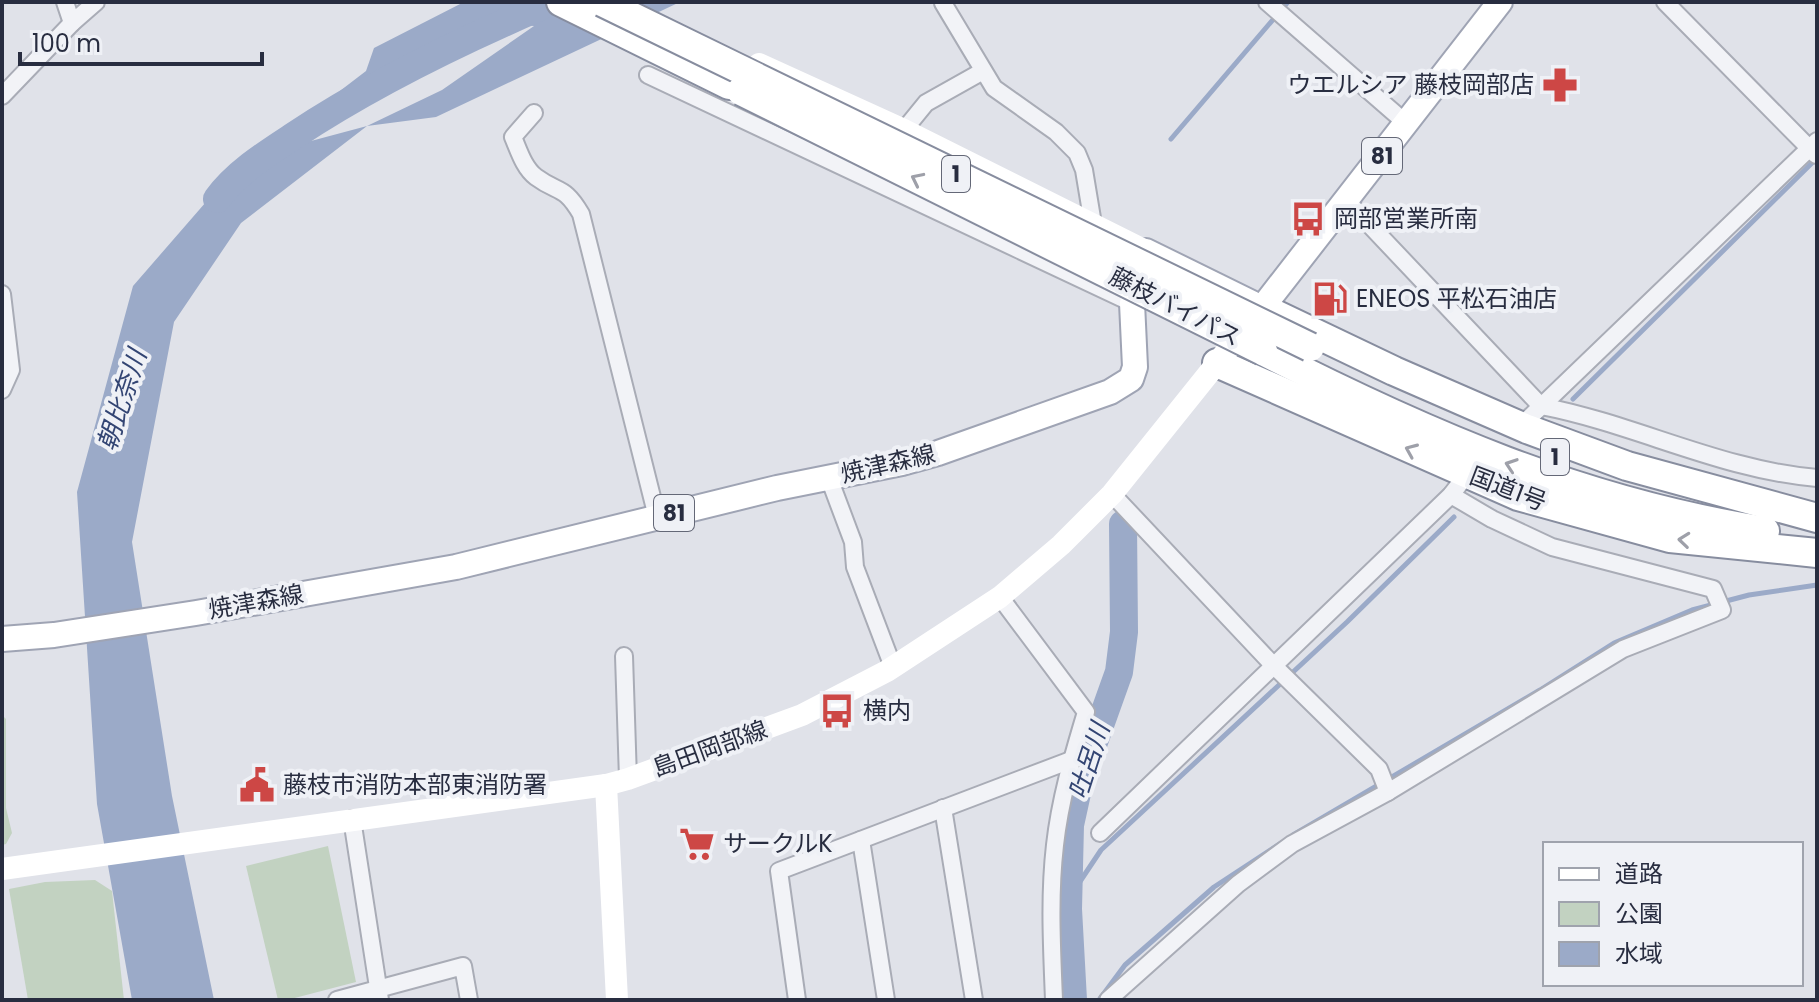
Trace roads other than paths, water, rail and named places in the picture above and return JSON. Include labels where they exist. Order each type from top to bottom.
[{"type":"highway","name":"藤枝バイパス","points":[[561,2],[1423,429],[1552,479],[1695,518],[1817,538]]},
{"type":"highway","name":"藤枝バイパス","points":[[602,2],[1430,407],[1541,452],[1684,495],[1817,518]]},
{"type":"highway","name":"1","points":[[1262,308],[1394,371],[1527,429],[1627,466],[1817,518]]},
{"type":"highway","name":"国道1号","points":[[1217,363],[1518,496],[1670,538],[1817,553]]},
{"type":"main road","points":[[623,2],[904,130],[1262,308]]},
{"type":"main road","name":"81","points":[[1262,308],[1500,2]]},
{"type":"main road","name":"焼津森線","points":[[2,639],[54,635],[196,613],[456,567],[938,453],[1122,386],[1131,379],[1135,367],[1132,303],[1146,251]]},
{"type":"main road","name":"島田岡部線","points":[[2,869],[617,782],[802,715],[893,667],[1000,597],[1112,494],[1262,308]]},
{"type":"main road","points":[[617,782],[617,1000]]},
{"type":"street","points":[[65,2],[72,23]]},
{"type":"street","points":[[2,96],[96,2]]},
{"type":"street","points":[[1267,2],[1407,124]]},
{"type":"street","points":[[1527,420],[1814,149],[1665,2]]},
{"type":"street","points":[[943,3],[994,88],[1056,132],[1077,153],[1084,170],[1093,224]]},
{"type":"street","points":[[904,130],[926,103],[983,71]]},
{"type":"street","points":[[648,75],[1132,303]]},
{"type":"street","points":[[534,113],[513,137],[526,166],[536,177],[570,195],[581,214],[657,517]]},
{"type":"street","points":[[1347,201],[1541,406],[1572,412],[1694,453],[1757,469],[1817,478]]},
{"type":"street","points":[[2,294],[6,371],[2,390]]},
{"type":"street","points":[[829,478],[853,542],[855,567],[893,667]]},
{"type":"street","points":[[1100,833],[1456,489],[1492,519],[1552,547],[1713,589],[1722,610],[1623,649],[1388,792],[1292,844],[1238,884],[1108,1000]]},
{"type":"street","points":[[1112,494],[1274,666],[1379,769],[1388,792]]},
{"type":"street","points":[[1000,597],[1086,712],[1071,760],[1055,844],[1051,920],[1054,1000]]},
{"type":"street","points":[[617,782],[624,656]]},
{"type":"street","points":[[797,1000],[779,871],[1071,760]]},
{"type":"street","points":[[943,808],[974,1000]]},
{"type":"street","points":[[352,819],[379,994]]},
{"type":"street","points":[[861,840],[886,1000]]},
{"type":"street","points":[[337,1000],[379,994],[463,966],[469,1000]]},
{"type":"water","points":[[464,2],[680,2],[436,117],[367,126],[442,90],[534,26],[482,20],[374,88],[298,123],[366,71],[374,48]]},
{"type":"water","points":[[367,126],[241,223],[174,322],[132,542],[172,796],[214,1000],[132,1000],[97,804],[77,492],[133,286],[219,187],[296,145]]},
{"type":"waterway","points":[[1171,139],[1288,2]]},
{"type":"waterway","name":"朝比奈川","points":[[217,199],[242,172],[262,157],[352,100],[444,51],[540,7]]},
{"type":"waterway","points":[[1573,399],[1816,159]]},
{"type":"waterway","points":[[1068,909],[1079,883],[1101,850],[1347,622],[1454,517]]},
{"type":"waterway","name":"吐呂川","points":[[1073,1000],[1068,909],[1070,825],[1079,784],[1119,672],[1124,632],[1123,524]]},
{"type":"waterway","points":[[1293,835],[1614,643],[1692,610],[1749,595],[1817,585]]},
{"type":"waterway","points":[[1099,1000],[1125,965],[1214,887],[1281,843]]},
{"type":"place","name":"ウエルシア 藤枝岡部店","points":[[1560,85]]},
{"type":"place","name":"岡部営業所南","points":[[1308,219]]},
{"type":"place","name":"ENEOS 平松石油店","points":[[1330,299]]},
{"type":"place","name":"横内","points":[[837,711]]},
{"type":"place","name":"藤枝市消防本部東消防署","points":[[257,785]]},
{"type":"place","name":"サークルK","points":[[697,844]]}]
